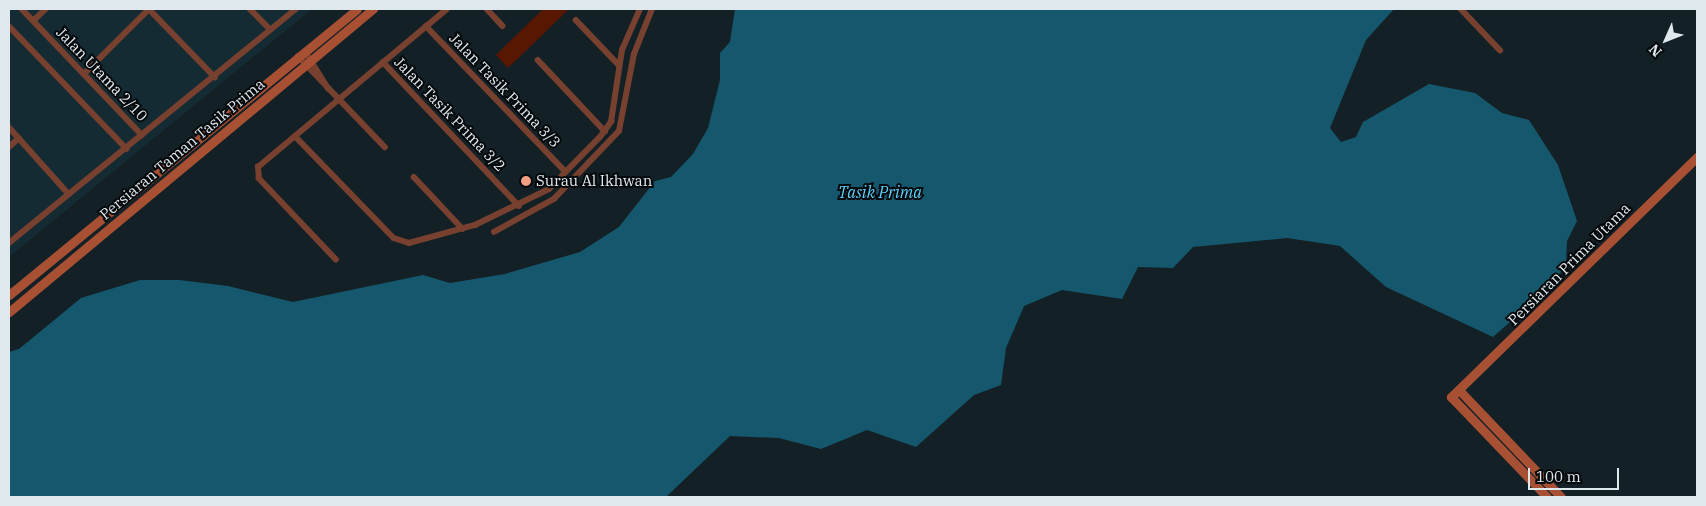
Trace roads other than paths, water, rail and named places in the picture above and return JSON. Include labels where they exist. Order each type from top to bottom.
[{"type":"main road","name":"Persiaran Taman Tasik Prima","points":[[9,295],[356,9]]},
{"type":"main road","name":"Persiaran Taman Tasik Prima","points":[[9,312],[373,9]]},
{"type":"main road","name":"Persiaran Prima Utama","points":[[1459,390],[1697,157]]},
{"type":"main road","points":[[1550,486],[1544,495],[1452,397],[1459,390],[1561,497]]},
{"type":"street","name":"Jalan Utama 2/10","points":[[22,9],[142,135]]},
{"type":"street","points":[[34,20],[46,9]]},
{"type":"street","points":[[84,74],[149,9],[215,77]]},
{"type":"street","points":[[250,9],[270,29]]},
{"type":"street","points":[[9,243],[127,149],[296,9]]},
{"type":"street","points":[[336,260],[256,173],[258,167],[447,9]]},
{"type":"street","points":[[487,9],[503,26]]},
{"type":"street","points":[[295,136],[394,238],[409,243],[463,228],[519,206],[549,189],[605,131],[616,100],[619,65],[640,9]]},
{"type":"street","points":[[494,232],[554,199],[619,131],[634,54],[652,9]]},
{"type":"street","points":[[1461,9],[1500,50]]},
{"type":"street","points":[[576,20],[619,65]]},
{"type":"street","points":[[9,26],[127,149]]},
{"type":"street","name":"Jalan Tasik Prima 3/3","points":[[426,26],[566,172]]},
{"type":"street","points":[[301,53],[328,88],[385,147]]},
{"type":"street","points":[[538,60],[605,131]]},
{"type":"street","name":"Jalan Tasik Prima 3/2","points":[[383,62],[519,206]]},
{"type":"street","points":[[9,127],[70,194]]},
{"type":"street","points":[[9,147],[19,138]]},
{"type":"street","points":[[414,177],[463,228]]},
{"type":"water","name":"Tasik Prima","points":[[735,9],[1394,9],[1366,40],[1330,128],[1341,142],[1356,137],[1363,122],[1429,84],[1475,93],[1502,113],[1529,120],[1558,165],[1577,221],[1567,241],[1566,264],[1553,284],[1493,337],[1386,287],[1340,246],[1287,238],[1193,247],[1173,268],[1138,267],[1122,299],[1062,290],[1024,306],[1006,348],[1001,385],[974,395],[916,447],[867,430],[821,449],[779,438],[730,436],[666,497],[9,497],[9,352],[19,349],[81,298],[140,280],[179,280],[228,286],[293,302],[423,275],[450,283],[505,274],[580,252],[619,227],[655,181],[671,177],[693,154],[708,128],[720,80],[720,53],[730,42]]},
{"type":"place","name":"Surau Al Ikhwan","points":[[526,181]]}]
